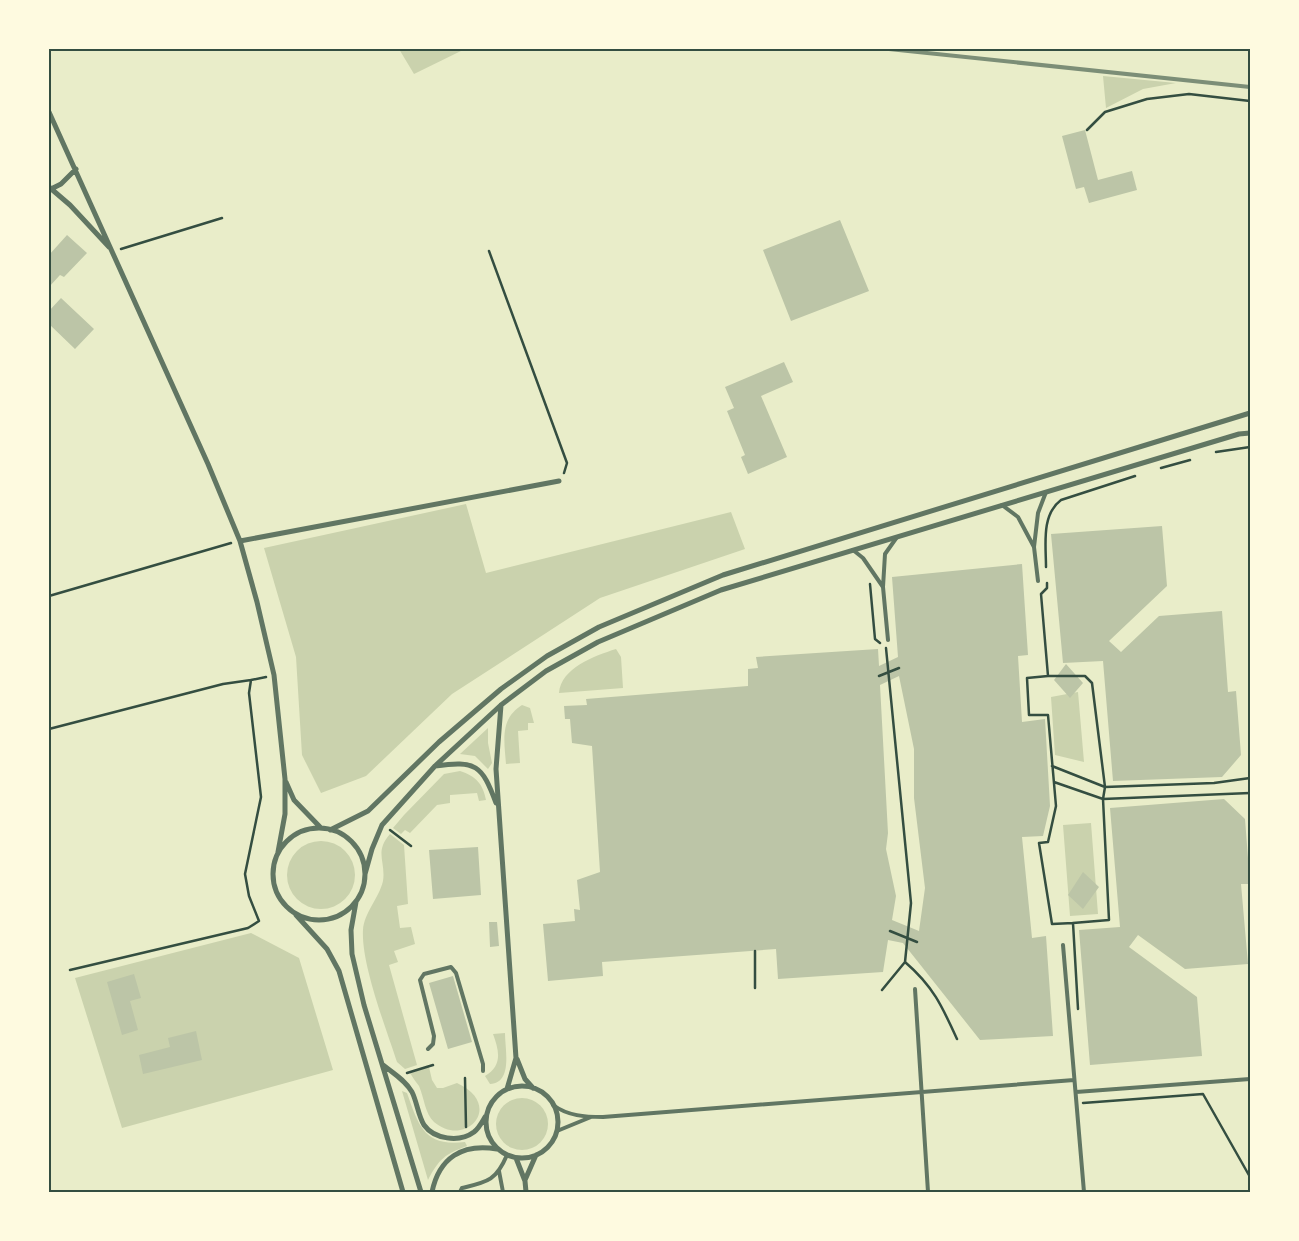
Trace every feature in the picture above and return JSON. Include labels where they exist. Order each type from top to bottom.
[{"type":"street","points":[[49,112],[240,541],[258,602],[274,675],[285,779],[285,814],[273,873],[276,894],[285,906],[296,915],[327,949],[339,971],[404,1192]]},
{"type":"street","points":[[76,169],[61,184],[50,188],[70,205],[112,252]]},
{"type":"street","points":[[330,830],[368,811],[439,742],[501,689],[547,656],[599,627],[722,575],[1250,413]]},
{"type":"street","points":[[296,915],[309,920],[322,921],[335,918],[346,912],[356,902],[363,889],[372,849],[382,825],[435,766],[501,705],[546,671],[598,642],[721,590],[899,534],[1239,434],[1250,433]]},
{"type":"street","points":[[240,541],[559,481]]},
{"type":"street","points":[[501,705],[496,760],[498,809],[516,1058],[525,1079],[548,1098],[557,1113],[557,1132],[549,1146],[536,1156],[525,1181]]},
{"type":"street","points":[[435,766],[459,762],[470,764],[481,771],[488,781],[498,809]]},
{"type":"street","points":[[285,779],[294,800],[321,828]]},
{"type":"street","points":[[278,852],[286,841],[296,834],[321,828],[330,830],[344,836],[355,846],[362,859],[365,874]]},
{"type":"street","points":[[356,902],[351,930],[352,954],[364,1005],[421,1192]]},
{"type":"street","points":[[507,1089],[516,1058]]},
{"type":"street","points":[[383,1064],[402,1080],[412,1092],[424,1125],[433,1133],[447,1138],[466,1136],[479,1127],[494,1099],[507,1089],[525,1086],[534,1088]]},
{"type":"street","points":[[486,1116],[487,1134],[497,1149]]},
{"type":"street","points":[[432,1192],[435,1177],[441,1165],[449,1158],[471,1149],[485,1147],[497,1149],[516,1158],[536,1156]]},
{"type":"street","points":[[516,1158],[525,1181],[526,1192]]},
{"type":"lane","points":[[1038,581],[1034,548],[1038,513],[1046,492]]},
{"type":"lane","points":[[1002,505],[1018,517],[1034,548]]},
{"type":"lane","points":[[888,640],[883,587],[885,554],[899,534]]},
{"type":"lane","points":[[853,550],[869,567],[883,587]]},
{"type":"lane","points":[[1063,945],[1084,1192]]},
{"type":"lane","points":[[428,1049],[433,1044],[434,1036],[420,980],[424,974],[450,967],[456,973],[483,1064],[483,1071]]},
{"type":"lane","points":[[915,989],[928,1192]]},
{"type":"lane","points":[[1076,1092],[1250,1079]]},
{"type":"lane","points":[[557,1132],[577,1122],[594,1117],[1074,1080]]},
{"type":"lane","points":[[553,1105],[563,1112],[594,1117]]},
{"type":"lane","points":[[460,1192],[462,1188],[490,1180],[499,1171],[507,1155]]},
{"type":"lane","points":[[499,1171],[503,1192]]},
{"type":"path","points":[[1087,130],[1105,112],[1146,98],[1189,94],[1250,101]]},
{"type":"path","points":[[112,252],[222,218]]},
{"type":"path","points":[[490,251],[567,463],[559,481]]},
{"type":"path","points":[[1210,454],[1250,448]]},
{"type":"path","points":[[1155,470],[1196,458]]},
{"type":"path","points":[[1046,569],[1045,532],[1050,514],[1056,504],[1061,500],[1141,474]]},
{"type":"path","points":[[49,596],[240,541]]},
{"type":"path","points":[[869,567],[875,639],[887,649],[912,903],[905,962]]},
{"type":"path","points":[[1046,578],[1047,588],[1041,594],[1048,676]]},
{"type":"path","points":[[879,676],[899,668]]},
{"type":"path","points":[[49,729],[223,684],[274,675]]},
{"type":"path","points":[[1085,676],[1092,682],[1105,787],[1103,799],[1109,920],[1052,924],[1039,844],[1048,842],[1056,806],[1052,766],[1048,715],[1030,715],[1027,678],[1085,676]]},
{"type":"path","points":[[70,970],[248,928],[259,921],[249,896],[245,874],[261,797],[248,693],[251,680]]},
{"type":"path","points":[[1052,766],[1105,787],[1214,783],[1250,778]]},
{"type":"path","points":[[1048,772],[1053,772]]},
{"type":"path","points":[[1054,782],[1103,799],[1250,793]]},
{"type":"path","points":[[390,830],[411,846]]},
{"type":"path","points":[[1073,923],[1079,1017]]},
{"type":"path","points":[[890,931],[917,942]]},
{"type":"path","points":[[755,988],[756,951]]},
{"type":"path","points":[[407,1073],[433,1065]]},
{"type":"path","points":[[465,1078],[466,1136]]},
{"type":"path","points":[[1084,1091],[1086,1103]]},
{"type":"path","points":[[1076,1104],[1203,1094],[1250,1178]]},
{"type":"green space","points":[[399,49],[465,49],[414,74]]},
{"type":"green space","points":[[1103,76],[1176,83],[1143,89],[1106,108]]},
{"type":"green space","points":[[466,504],[486,573],[731,512],[745,549],[600,598],[452,694],[366,776],[321,793],[302,755],[296,657],[264,548]]},
{"type":"green space","points":[[616,649],[621,657],[623,688],[559,693],[561,684],[572,670],[589,659]]},
{"type":"green space","points":[[1078,692],[1084,762],[1055,755],[1051,697]]},
{"type":"green space","points":[[522,705],[530,708],[534,723],[528,723],[528,730],[518,731],[520,763],[506,764],[505,730],[510,717]]},
{"type":"green space","points":[[488,728],[488,743],[492,763],[488,769],[475,756],[460,754]]},
{"type":"green space","points":[[460,771],[478,781],[483,789],[486,800],[479,801],[477,793],[450,795],[450,803],[437,805],[410,833],[405,830],[401,834],[393,828],[444,774]]},
{"type":"green space","points":[[1091,823],[1098,914],[1070,916],[1063,825]]},
{"type":"green space","points":[[390,834],[404,845],[408,904],[397,906],[400,928],[411,927],[415,944],[394,951],[398,962],[389,965],[417,1065],[405,1069],[397,1062],[370,978],[363,944],[364,924],[383,881],[382,852],[385,840]]},
{"type":"green space","points":[[321,841],[334,844],[345,851],[352,862],[355,875],[352,888],[345,899],[334,906],[321,909],[308,906],[297,899],[290,888],[287,875],[290,862],[297,851],[308,844]]},
{"type":"green space","points":[[251,933],[299,958],[333,1070],[122,1128],[75,978]]},
{"type":"green space","points":[[505,1033],[505,1072],[497,1082],[490,1084],[485,1076],[495,1067],[498,1057],[493,1034]]},
{"type":"green space","points":[[429,1067],[432,1080],[437,1088],[457,1083],[471,1092],[478,1102],[479,1112],[476,1121],[468,1127],[458,1130],[446,1129],[431,1119],[419,1086],[410,1073]]},
{"type":"green space","points":[[402,1091],[407,1093],[420,1125],[432,1138],[452,1143],[465,1142],[467,1146],[443,1158],[428,1180]]},
{"type":"green space","points":[[522,1098],[532,1100],[540,1106],[546,1114],[548,1124],[546,1134],[540,1142],[532,1148],[522,1150],[512,1148],[504,1142],[498,1134],[496,1124],[498,1114],[504,1106],[512,1100]]},
{"type":"building","points":[[1085,130],[1098,180],[1132,171],[1137,190],[1089,203],[1084,187],[1076,189],[1062,136]]},
{"type":"building","points":[[840,220],[869,291],[791,321],[763,250]]},
{"type":"building","points":[[67,235],[87,253],[64,277],[60,275],[49,287],[49,255]]},
{"type":"building","points":[[61,298],[94,329],[75,349],[49,324],[49,311]]},
{"type":"building","points":[[784,362],[793,382],[761,396],[787,457],[748,474],[741,457],[745,455],[727,411],[734,408],[725,387]]},
{"type":"building","points":[[1162,526],[1167,586],[1109,641],[1121,652],[1159,616],[1222,611],[1228,692],[1236,691],[1241,755],[1222,777],[1113,781],[1103,661],[1063,663],[1051,534]]},
{"type":"building","points":[[1022,564],[1028,655],[1018,656],[1022,722],[1045,719],[1050,806],[1043,836],[1022,837],[1032,938],[1046,936],[1053,1036],[980,1040],[903,943],[888,940],[883,972],[778,979],[776,949],[602,962],[603,976],[548,981],[543,924],[575,921],[574,909],[580,910],[577,880],[600,872],[592,746],[572,743],[570,719],[565,719],[564,706],[587,705],[586,699],[748,686],[748,669],[758,668],[756,657],[878,649],[879,666],[898,657],[892,577]],"holes":[[[899,676],[914,749],[914,798],[925,888],[919,931],[892,920],[896,896],[886,849],[888,833],[880,685]]]},
{"type":"building","points":[[1066,664],[1083,683],[1070,698],[1054,680]]},
{"type":"building","points":[[1224,799],[1245,819],[1250,884],[1241,884],[1248,964],[1185,969],[1138,935],[1129,947],[1197,997],[1202,1056],[1090,1065],[1079,930],[1120,927],[1110,808]]},
{"type":"building","points":[[478,847],[481,895],[433,899],[429,850]]},
{"type":"building","points":[[1083,872],[1099,887],[1083,909],[1068,895]]},
{"type":"building","points":[[489,922],[497,922],[499,946],[490,947]]},
{"type":"building","points":[[134,974],[141,998],[130,1001],[138,1030],[122,1035],[107,982]]},
{"type":"building","points":[[453,976],[472,1042],[448,1049],[429,983]]},
{"type":"building","points":[[196,1031],[202,1060],[143,1074],[139,1055],[170,1047],[168,1038]]},
{"type":"railway","points":[[889,49],[1250,87]]}]
